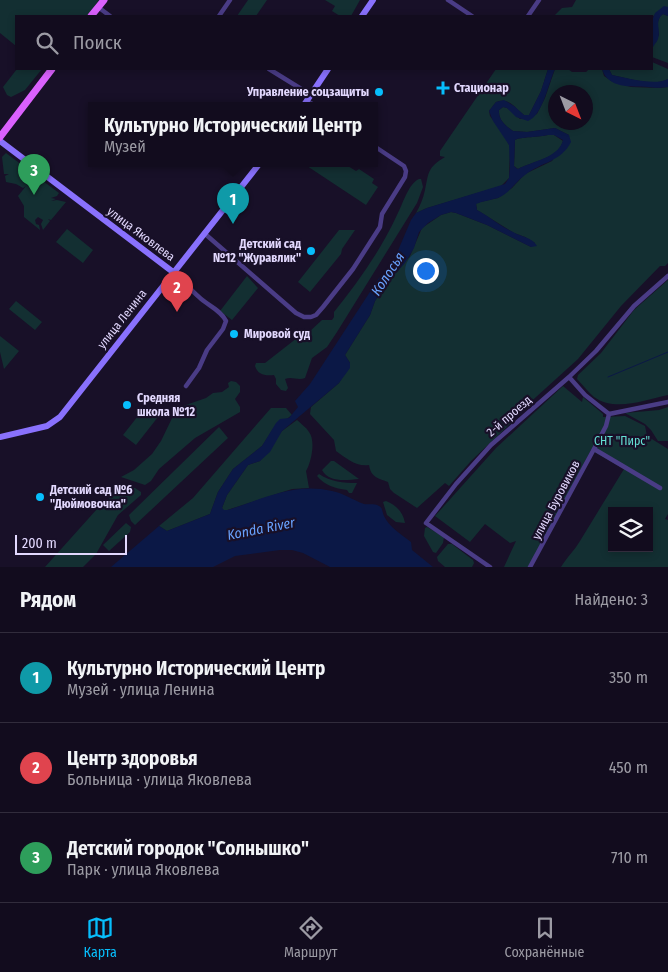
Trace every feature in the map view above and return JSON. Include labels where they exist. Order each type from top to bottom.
[{"type":"main road","points":[[92,15],[104,0]]},
{"type":"main road","points":[[363,15],[373,0]]},
{"type":"main road","points":[[0,137],[51,70]]},
{"type":"main road","points":[[307,100],[327,70]]},
{"type":"main road","name":"улица Яковлева","points":[[0,141],[173,272]]},
{"type":"main road","name":"улица Ленина","points":[[0,437],[40,428],[56,421],[257,167]]},
{"type":"street","points":[[220,15],[230,0]]},
{"type":"street","points":[[448,0],[470,15]]},
{"type":"street","points":[[457,6],[461,0]]},
{"type":"street","points":[[529,15],[539,0]]},
{"type":"street","points":[[98,7],[109,15]]},
{"type":"street","points":[[270,70],[307,100]]},
{"type":"street","points":[[204,233],[300,316],[316,315],[354,269],[380,227],[382,214],[404,180],[406,171],[402,164],[378,149]]},
{"type":"street","name":"улица Яковлева","points":[[173,272],[185,281],[198,296],[222,315],[226,321],[223,329],[207,350],[200,368],[186,386]]},
{"type":"street","name":"2-й проезд","points":[[490,567],[426,523],[456,484],[492,445],[569,377],[596,351],[634,306],[668,276]]},
{"type":"street","points":[[569,377],[585,395],[609,414],[668,402]]},
{"type":"street","name":"улица Буровиков","points":[[530,567],[606,426],[609,414]]},
{"type":"street","points":[[594,449],[660,488]]},
{"type":"green space","points":[[0,0],[99,0],[88,15],[15,15],[15,45],[0,33]]},
{"type":"green space","points":[[248,0],[267,0],[257,15],[238,15]]},
{"type":"green space","points":[[325,0],[360,0],[352,15],[338,15],[332,11],[335,6]]},
{"type":"green space","points":[[576,0],[668,0],[668,7],[653,16],[555,15],[562,8],[572,7]]},
{"type":"green space","points":[[663,14],[668,16],[668,63],[653,57],[653,45],[659,35],[658,21]]},
{"type":"green space","points":[[653,62],[668,69],[668,79],[656,82],[612,75],[610,70],[653,70]]},
{"type":"green space","points":[[16,70],[41,70],[25,90],[11,97],[7,95],[3,87]]},
{"type":"green space","points":[[495,70],[548,70],[541,91],[529,115],[524,115],[512,104],[505,101],[496,102],[489,111],[490,116],[510,147],[509,178],[501,186],[416,213],[430,171],[435,164],[445,157],[440,156],[440,151]]},
{"type":"green space","points":[[555,70],[586,72],[588,70],[602,70],[604,76],[613,82],[631,87],[668,87],[668,263],[665,266],[660,266],[621,306],[578,359],[514,417],[510,424],[471,461],[449,486],[445,483],[417,508],[394,493],[390,489],[388,482],[373,475],[369,465],[355,463],[336,451],[334,440],[310,414],[311,407],[339,383],[350,363],[345,355],[370,315],[375,301],[385,285],[410,256],[422,228],[441,215],[451,212],[487,225],[531,247],[535,243],[514,233],[477,210],[476,203],[498,198],[512,188],[525,174],[552,161],[569,135],[559,130],[593,130],[593,85],[549,85]]},
{"type":"green space","points":[[548,89],[548,129],[527,132],[513,131],[503,122],[499,110],[503,107],[507,108],[520,119],[537,114]]},
{"type":"green space","points":[[554,135],[563,141],[556,152],[551,156],[518,169],[514,166],[515,140]]},
{"type":"green space","points":[[6,153],[34,174],[29,182],[35,175],[59,193],[51,198],[56,199],[51,201],[66,202],[51,220],[48,219],[50,221],[43,230],[41,224],[43,220],[38,217],[35,220],[40,230],[24,217],[24,206],[18,196],[26,186],[23,188],[6,182],[5,176],[9,174],[4,174],[2,157]]},
{"type":"green space","points":[[309,167],[350,167],[356,171],[359,169],[374,179],[372,183],[378,187],[366,205]]},
{"type":"green space","points":[[421,179],[423,187],[417,203],[337,332],[327,347],[312,358],[305,378],[285,379],[288,388],[286,391],[281,390],[276,384],[274,375],[260,373],[256,369],[256,363],[265,363],[297,338],[308,333],[322,320],[332,320],[334,312],[384,241],[412,185]]},
{"type":"green space","points":[[67,229],[93,250],[83,263],[56,242]]},
{"type":"green space","points":[[339,230],[355,230],[342,249],[341,254],[310,292],[298,282]]},
{"type":"green space","points":[[247,276],[258,288],[232,320],[220,311]]},
{"type":"green space","points":[[668,280],[668,395],[630,404],[611,404],[594,397],[577,379],[578,375],[601,353],[634,310]]},
{"type":"green space","points":[[16,301],[42,322],[35,330],[9,309]]},
{"type":"green space","points":[[0,336],[19,351],[4,369],[0,352]]},
{"type":"green space","points":[[231,381],[236,382],[240,386],[240,392],[235,399],[240,407],[240,412],[195,438],[159,469],[151,481],[145,485],[121,477],[134,470],[152,454],[161,441],[175,412],[180,407],[206,398],[213,393],[222,392],[229,387],[228,383]]},
{"type":"green space","name":"СНТ \"Пирс\"","points":[[563,386],[582,402],[583,397],[603,414],[603,417],[625,416],[645,426],[647,436],[668,449],[668,514],[665,519],[668,520],[668,567],[561,567],[578,545],[624,469],[591,450],[529,567],[504,567],[516,541],[510,543],[485,524],[470,542],[435,516],[496,448]]},
{"type":"green space","points":[[145,407],[158,417],[136,445],[123,435]]},
{"type":"green space","points":[[668,407],[668,441],[658,441],[645,424],[625,413],[659,410]]},
{"type":"green space","points":[[271,408],[286,408],[292,415],[273,429],[262,446],[233,469],[218,492],[210,514],[167,531],[159,526],[193,498]]},
{"type":"green space","points":[[297,420],[308,430],[312,441],[310,463],[306,471],[309,488],[292,489],[224,511],[222,508],[227,495],[248,465],[260,461],[282,431]]},
{"type":"green space","points":[[219,427],[228,438],[135,525],[129,515]]},
{"type":"green space","points":[[331,461],[334,461],[359,479],[338,480],[329,477],[322,470]]},
{"type":"green space","points":[[319,474],[337,482],[357,483],[352,493],[349,493],[347,490],[327,484],[317,476]]},
{"type":"green space","points":[[123,486],[135,488],[141,492],[141,495],[118,515],[96,554],[83,567],[45,567],[97,509]]},
{"type":"green space","points":[[386,501],[398,509],[403,515],[405,523],[396,522],[387,515],[383,502]]},
{"type":"green space","points":[[126,523],[131,527],[130,532],[109,551],[103,545]]},
{"type":"green space","points":[[427,527],[444,537],[443,543],[436,553],[433,552],[424,536],[425,528]]},
{"type":"green space","points":[[448,544],[452,544],[473,560],[472,567],[445,567],[438,561],[437,557]]},
{"type":"water","points":[[664,6],[668,7],[668,16],[663,14],[659,19],[659,35],[653,47],[653,18],[655,13]]},
{"type":"water","points":[[548,70],[555,70],[541,106],[533,118],[528,121],[516,117],[507,108],[503,107],[499,110],[499,114],[505,125],[513,131],[527,132],[548,129],[559,130],[569,135],[571,142],[567,149],[556,158],[525,175],[502,196],[476,204],[477,210],[508,230],[529,239],[537,246],[531,247],[487,225],[456,213],[451,212],[441,215],[428,223],[419,232],[414,248],[405,263],[385,285],[375,301],[370,315],[345,355],[350,363],[350,368],[339,383],[282,431],[270,452],[260,461],[248,465],[227,495],[222,508],[228,510],[292,490],[318,489],[336,492],[364,504],[380,507],[389,524],[411,542],[412,550],[433,567],[330,567],[303,553],[292,550],[280,550],[235,556],[213,567],[111,567],[159,526],[167,531],[210,514],[218,492],[233,469],[262,446],[280,419],[289,418],[298,407],[295,401],[310,384],[379,278],[394,260],[411,220],[416,213],[505,184],[509,178],[509,145],[493,121],[489,111],[496,102],[504,100],[524,115],[529,115],[541,91]],"holes":[[[554,135],[563,140],[551,155],[518,169],[514,166],[515,140],[517,139]]]},
{"type":"water","points":[[602,70],[610,70],[612,75],[641,81],[656,82],[668,79],[668,87],[655,88],[621,85],[609,80]]},
{"type":"waterway","points":[[608,377],[668,352]]},
{"type":"place","name":"Стационар","points":[[443,88]]},
{"type":"place","name":"Управление соцзащиты","points":[[379,92]]},
{"type":"place","name":"Детский городок \"Солнышко\"","points":[[34,195]]},
{"type":"place","name":"Культурно Исторический Центр","points":[[233,224]]},
{"type":"place","name":"Детский сад №12 \"Журавлик\"","points":[[311,251]]},
{"type":"place","name":"Центр здоровья","points":[[177,312]]},
{"type":"place","name":"Мировой суд","points":[[234,334]]},
{"type":"place","name":"Средняя школа №12","points":[[127,405]]},
{"type":"place","name":"Детский сад №6 \"Дюймовочка\"","points":[[40,497]]},
{"type":"water label","name":"Колосья","points":[[388,274]]},
{"type":"water label","name":"Konda River","points":[[261,529]]}]
